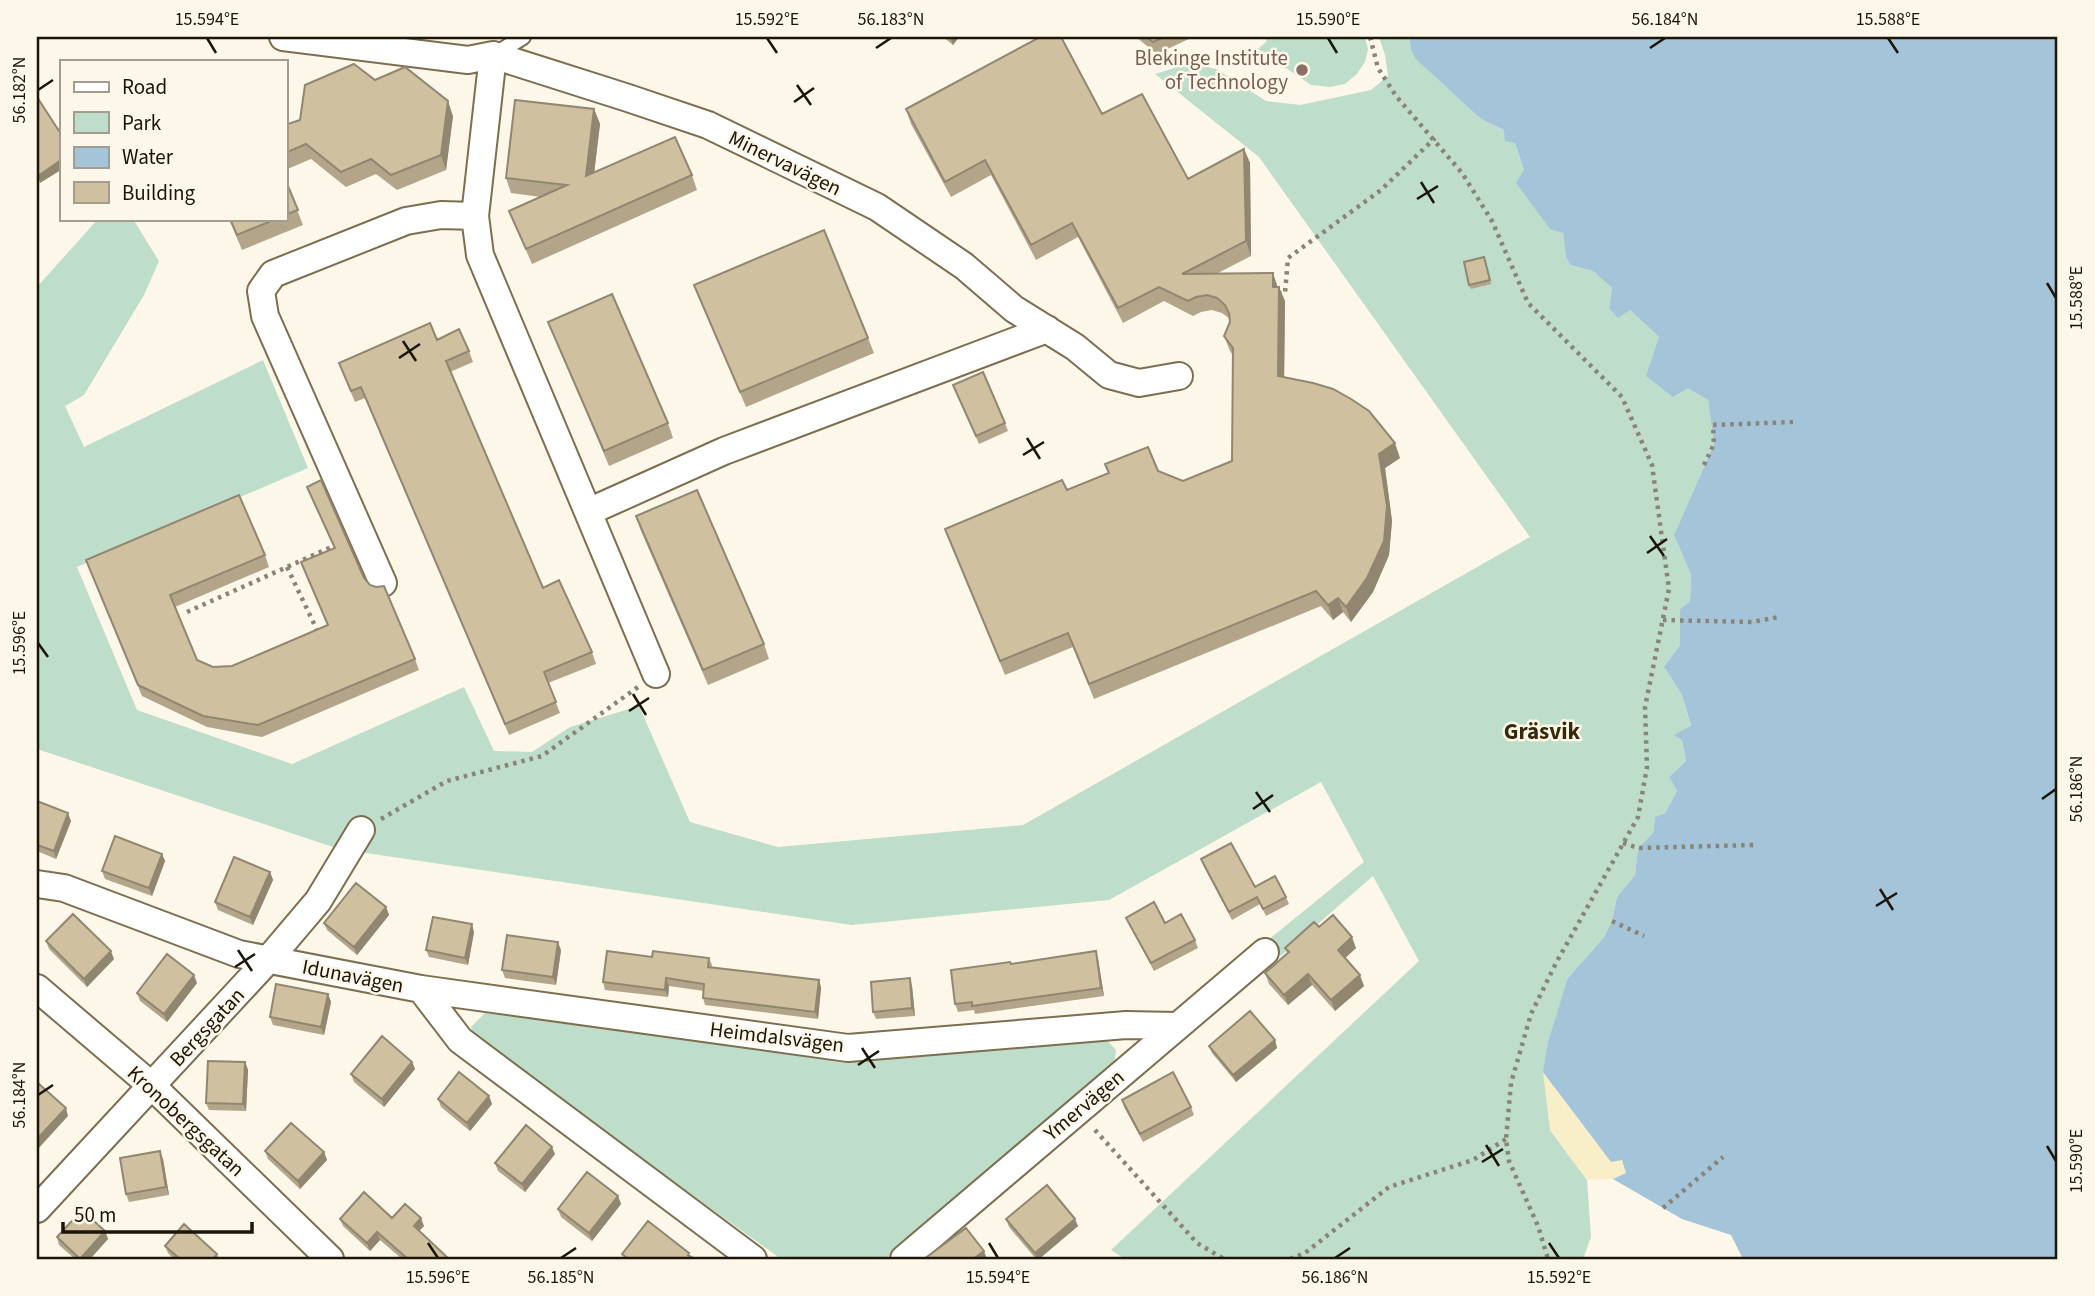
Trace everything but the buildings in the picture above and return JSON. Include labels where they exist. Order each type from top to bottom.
[{"type":"street","name":"Minervavägen","points":[[283,37],[468,60],[494,55],[708,125],[877,207],[964,266],[1014,309],[1075,347],[1109,375],[1139,383],[1179,376]]},
{"type":"street","points":[[494,55],[475,216],[480,255],[656,674]]},
{"type":"street","points":[[383,583],[265,316],[261,291],[273,274],[406,221],[442,215],[475,216]]},
{"type":"street","points":[[588,512],[724,451],[1046,329]]},
{"type":"street","name":"Bergsgatan","points":[[37,1209],[268,960],[318,901],[361,830]]},
{"type":"street","name":"Idunavägen","points":[[37,884],[64,888],[239,954],[421,989],[460,1040],[753,1259]]},
{"type":"street","name":"Ymervägen","points":[[904,1259],[1265,952]]},
{"type":"street","name":"Kronobergsgatan","points":[[37,988],[152,1086],[330,1259]]},
{"type":"street","name":"Heimdalsvägen","points":[[421,989],[848,1048],[1126,1025],[1177,1026]]},
{"type":"lane","points":[[494,55],[523,37]]},
{"type":"path","points":[[1370,37],[1378,68],[1396,96],[1435,138],[1462,173],[1492,221],[1528,303],[1622,397],[1652,465],[1669,589],[1645,707],[1647,767],[1638,817],[1556,963],[1531,1014],[1511,1083],[1506,1139],[1509,1161],[1538,1227],[1548,1259]]},
{"type":"path","points":[[1278,293],[1285,293],[1288,258],[1381,190],[1435,138]]},
{"type":"path","points":[[1704,466],[1714,444],[1713,425],[1793,422]]},
{"type":"path","points":[[187,612],[361,533]]},
{"type":"path","points":[[287,567],[317,630]]},
{"type":"path","points":[[1663,620],[1752,622],[1779,617]]},
{"type":"path","points":[[361,830],[447,781],[542,756],[656,674]]},
{"type":"path","points":[[1623,843],[1638,848],[1754,845]]},
{"type":"path","points":[[1612,921],[1644,936]]},
{"type":"path","points":[[1077,1111],[1197,1243],[1224,1259]]},
{"type":"path","points":[[1290,1259],[1305,1253],[1389,1187],[1473,1160],[1506,1139]]},
{"type":"path","points":[[1663,1208],[1723,1157]]},
{"type":"green space","points":[[1264,37],[1365,37],[1368,49],[1365,62],[1357,74],[1345,84],[1330,87],[1311,85],[1258,49],[1267,41]]},
{"type":"green space","points":[[1379,37],[1409,37],[1411,49],[1481,119],[1504,130],[1515,143],[1524,170],[1563,233],[1566,257],[1570,265],[1593,271],[1612,288],[1609,308],[1630,310],[1659,337],[1688,387],[1708,400],[1714,444],[1674,535],[1691,575],[1690,601],[1680,609],[1680,645],[1664,667],[1682,695],[1691,727],[1673,735],[1682,740],[1686,761],[1669,777],[1677,791],[1665,813],[1655,817],[1653,833],[1638,848],[1635,875],[1617,897],[1612,921],[1604,937],[1568,978],[1550,1130],[1587,1180],[1591,1237],[1583,1259],[1125,1259],[1111,1250],[1419,961],[1373,876],[1281,956],[1267,941],[1364,862],[1321,782],[1109,900],[852,925],[339,849],[37,749],[37,287],[97,220],[134,220],[159,261],[144,295],[84,395],[65,406],[84,447],[263,360],[308,468],[77,567],[137,710],[292,764],[464,687],[494,751],[532,752],[570,727],[639,706],[690,822],[778,847],[1023,825],[1530,537],[1259,157],[1155,74],[1191,63],[1216,69],[1266,101],[1300,105],[1371,90],[1388,76]]},
{"type":"green space","points":[[485,1013],[842,1061],[1106,1039],[1116,1050],[1114,1067],[885,1259],[781,1259],[474,1038],[471,1027]]},
{"type":"sand","points":[[1543,1072],[1611,1162],[1622,1160],[1627,1173],[1613,1179],[1587,1180],[1550,1130]]},
{"type":"water","points":[[1409,37],[2058,37],[2058,1259],[1743,1259],[1731,1235],[1682,1219],[1613,1179],[1626,1173],[1622,1160],[1611,1162],[1543,1072],[1548,1042],[1568,978],[1604,937],[1612,921],[1617,897],[1635,875],[1638,848],[1653,833],[1655,817],[1665,813],[1677,791],[1669,777],[1686,761],[1682,740],[1673,735],[1691,726],[1682,695],[1664,667],[1680,645],[1680,609],[1690,601],[1691,575],[1674,535],[1714,444],[1708,400],[1688,388],[1673,397],[1646,376],[1659,337],[1630,310],[1618,318],[1609,308],[1612,288],[1593,271],[1570,265],[1566,257],[1563,233],[1550,229],[1516,183],[1524,170],[1515,143],[1505,141],[1504,130],[1481,119],[1415,58]]},
{"type":"place","name":"Blekinge Institute of Technology","points":[[1302,70]]},
{"type":"district","name":"Gräsvik","points":[[1542,731]]}]
